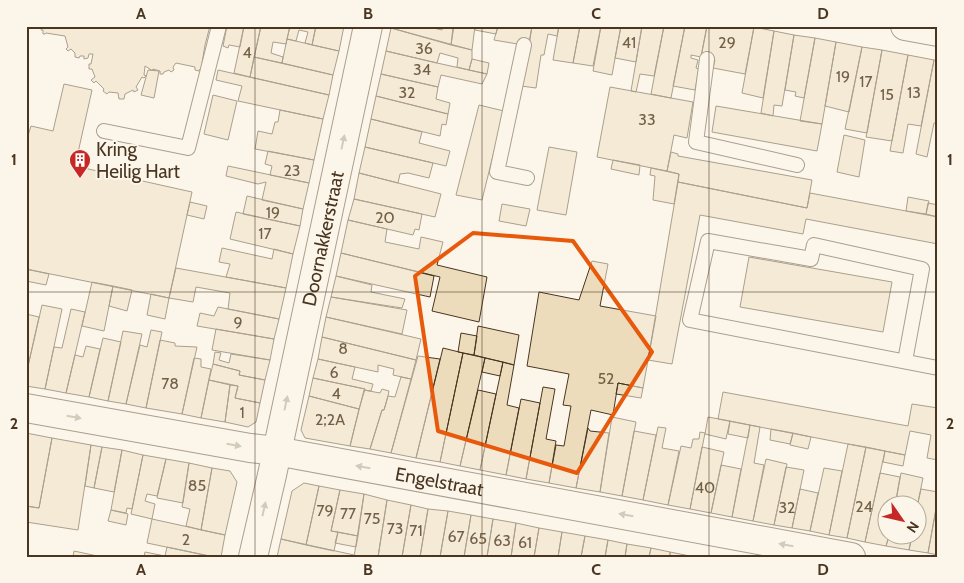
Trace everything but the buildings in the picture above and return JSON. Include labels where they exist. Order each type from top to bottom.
[{"type":"street","name":"Doornakkerstraat","points":[[253,557],[368,26]]},
{"type":"street","points":[[905,26],[938,32]]},
{"type":"street","name":"Engelstraat","points":[[26,408],[276,451],[851,557]]},
{"type":"lane","points":[[104,131],[188,148],[219,26]]},
{"type":"lane","points":[[524,45],[497,172],[527,178]]},
{"type":"lane","points":[[707,59],[696,142],[797,164]]},
{"type":"lane","points":[[905,361],[922,269],[814,245],[811,259],[708,240],[690,320],[938,368]]},
{"type":"highlighted area","points":[[473,233],[573,241],[652,352],[577,473],[438,431],[415,276]]},
{"type":"place","name":"Kring Heilig Hart","points":[[80,179]]}]
